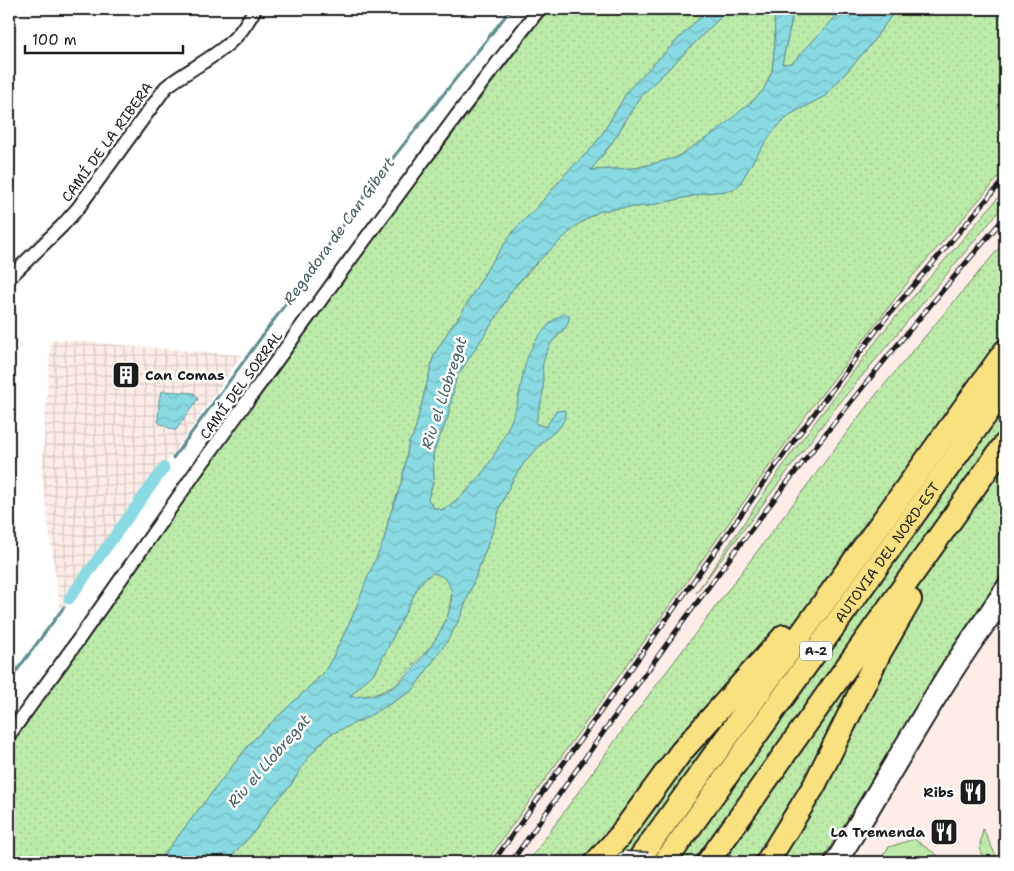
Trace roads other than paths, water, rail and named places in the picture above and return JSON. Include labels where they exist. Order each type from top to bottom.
[{"type":"highway","points":[[631,861],[860,552],[1005,351]]},
{"type":"highway","name":"AUTOVIA DEL NORD-EST","points":[[665,862],[1005,388]]},
{"type":"highway","name":"A-2","points":[[708,862],[1005,444]]},
{"type":"highway","points":[[767,862],[814,786],[880,652],[928,570],[1005,450]]},
{"type":"highway","points":[[596,862],[618,838],[682,752],[715,713],[860,552]]},
{"type":"main road","points":[[631,861],[648,862]]},
{"type":"street","name":"CAMÍ DE LA RIBERA","points":[[9,278],[78,208],[166,87],[178,77],[219,52],[242,31],[255,9]]},
{"type":"street","name":"CAMÍ DEL SORRAL","points":[[9,735],[74,646],[195,472],[341,272],[458,114],[539,9]]},
{"type":"street","points":[[831,862],[944,673],[1005,583]]},
{"type":"street","points":[[841,862],[945,690],[1005,603]]},
{"type":"water","name":"Riu el Llobregat","points":[[708,9],[729,9],[643,94],[626,118],[618,134],[591,170],[636,168],[675,158],[716,132],[757,97],[764,89],[772,71],[775,42],[774,9],[794,9],[782,64],[792,63],[843,9],[896,9],[869,47],[825,96],[791,114],[776,128],[754,159],[740,184],[734,190],[706,193],[648,206],[600,211],[577,225],[530,269],[511,291],[497,316],[456,378],[448,417],[433,453],[434,479],[428,499],[433,507],[442,510],[455,502],[467,491],[488,464],[512,419],[525,364],[532,347],[543,331],[564,313],[569,315],[569,320],[565,328],[551,343],[544,359],[543,393],[536,424],[546,427],[556,411],[565,410],[565,418],[560,427],[524,463],[512,481],[500,507],[460,618],[446,643],[412,691],[364,719],[329,735],[310,755],[290,786],[271,807],[254,832],[226,862],[158,862],[252,741],[323,674],[354,613],[384,540],[389,518],[402,481],[409,442],[414,434],[434,355],[489,266],[516,228],[590,150],[601,136],[629,89]],"holes":[[[433,573],[447,581],[452,594],[449,611],[430,648],[417,664],[389,690],[373,695],[349,697],[376,671],[419,585]]]},
{"type":"water","points":[[161,392],[194,393],[198,399],[176,430],[158,422],[159,400]]},
{"type":"waterway","name":"Regadora de Can Gibert","points":[[173,458],[385,168],[511,9]]},
{"type":"waterway","name":"Regadora de Can Gibert","points":[[69,599],[164,468]]},
{"type":"waterway","name":"Regadora de Can Gibert","points":[[9,681],[64,607]]},
{"type":"railway","points":[[493,862],[790,446],[885,319],[1005,178]]},
{"type":"railway","points":[[511,862],[665,646],[760,518],[880,366],[1005,217]]},
{"type":"place","name":"Can Comas","points":[[126,375]]},
{"type":"place","name":"Ribs","points":[[973,792]]},
{"type":"place","name":"La Tremenda","points":[[944,832]]}]
